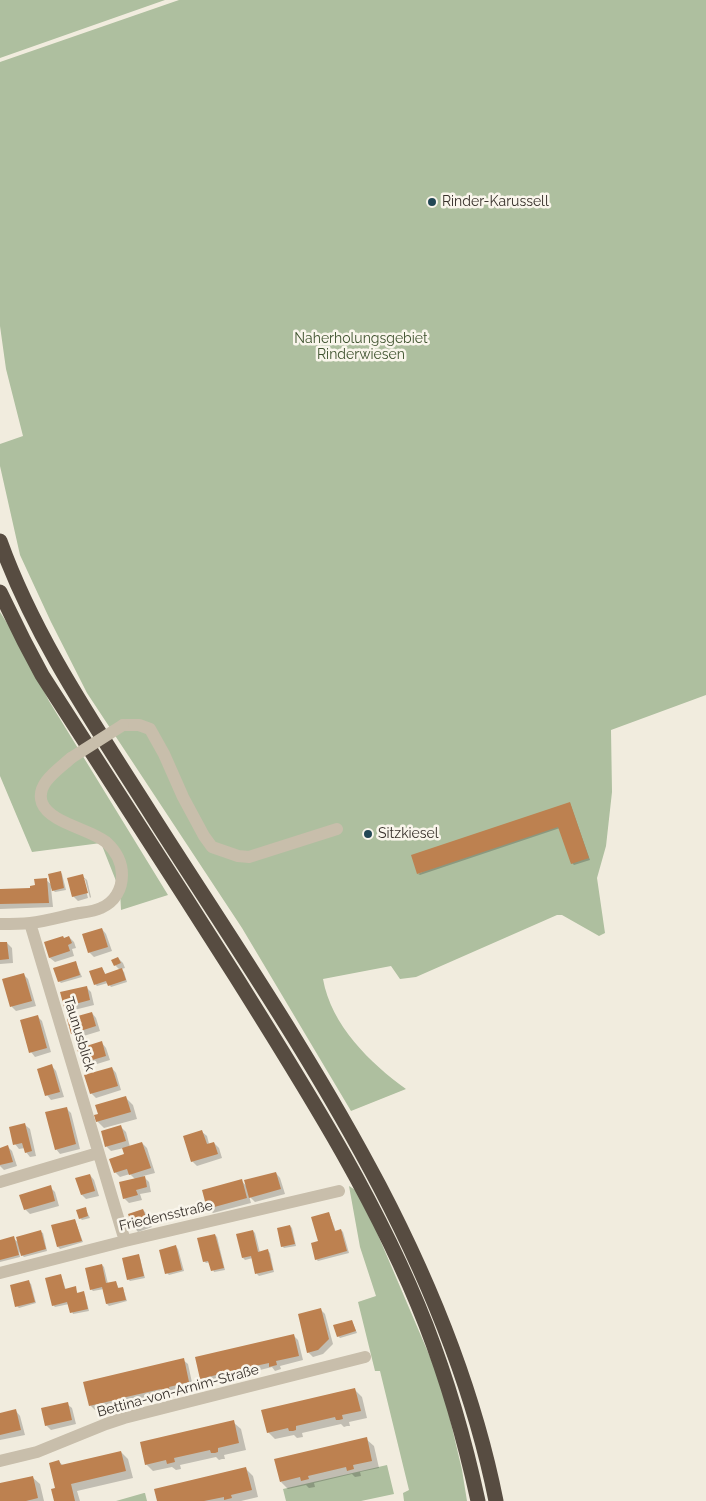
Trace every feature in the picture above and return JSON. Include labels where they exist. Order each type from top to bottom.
[{"type":"highway","points":[[0,540],[24,600],[61,669],[286,1025],[335,1106],[389,1202],[428,1285],[454,1350],[482,1440],[496,1501]]},
{"type":"highway","points":[[0,592],[42,675],[267,1027],[325,1124],[374,1212],[412,1291],[438,1357],[454,1406],[478,1501]]},
{"type":"street","points":[[0,924],[30,923],[101,908],[115,898],[120,891],[122,867],[114,850],[104,841],[60,820],[47,810],[42,802],[41,793],[48,779],[71,758],[123,724],[139,725],[150,729],[164,754],[183,797],[212,847],[238,856],[249,857],[337,829]]},
{"type":"street","name":"Taunusblick","points":[[30,923],[125,1241]]},
{"type":"street","points":[[0,1182],[98,1153]]},
{"type":"street","name":"Friedensstraße","points":[[0,1273],[125,1241],[340,1191]]},
{"type":"street","name":"Bettina-von-Arnim-Straße","points":[[0,1461],[37,1452],[124,1418],[365,1357]]},
{"type":"green space","points":[[0,0],[165,0],[0,58]]},
{"type":"green space","name":"Naherholungsgebiet Rinderwiesen","points":[[179,0],[706,0],[706,695],[611,730],[612,792],[606,846],[597,878],[605,933],[599,936],[562,915],[557,915],[416,977],[400,979],[391,966],[323,979],[327,996],[334,1012],[354,1042],[392,1079],[406,1089],[351,1111],[242,928],[87,693],[20,555],[0,466],[0,444],[23,436],[6,369],[0,326],[0,62]]},
{"type":"green space","points":[[0,612],[19,642],[49,701],[168,895],[121,910],[120,891],[101,843],[32,852],[0,776]]},
{"type":"green space","points":[[349,1186],[360,1193],[442,1385],[462,1470],[467,1501],[404,1501],[403,1493],[409,1490],[380,1371],[375,1371],[358,1302],[376,1296],[360,1247]]},
{"type":"green space","points":[[387,1465],[394,1494],[361,1501],[286,1501],[283,1489]]},
{"type":"green space","points":[[144,1493],[147,1501],[116,1501]]},
{"type":"building","points":[[570,802],[589,858],[571,864],[558,827],[417,874],[411,855]]},
{"type":"building","points":[[61,871],[64,888],[52,891],[48,874]]},
{"type":"building","points":[[83,874],[88,893],[72,897],[67,878]]},
{"type":"building","points":[[47,878],[49,903],[0,904],[0,889],[30,888],[30,886],[35,885],[34,879]]},
{"type":"building","points":[[102,928],[108,947],[88,953],[82,934]]},
{"type":"building","points":[[63,936],[64,938],[69,936],[72,943],[68,945],[70,951],[49,958],[44,942]]},
{"type":"building","points":[[0,942],[7,942],[9,959],[0,960]]},
{"type":"building","points":[[118,957],[121,963],[114,966],[111,960]]},
{"type":"building","points":[[76,961],[80,975],[58,982],[53,968]]},
{"type":"building","points":[[102,967],[105,974],[122,968],[126,980],[108,986],[106,981],[94,985],[89,971]]},
{"type":"building","points":[[24,973],[32,1001],[10,1007],[2,979]]},
{"type":"building","points":[[87,986],[90,1000],[64,1007],[60,992]]},
{"type":"building","points":[[92,1012],[96,1026],[71,1034],[67,1019]]},
{"type":"building","points":[[38,1015],[47,1048],[29,1053],[20,1020]]},
{"type":"building","points":[[102,1041],[106,1056],[82,1063],[77,1049]]},
{"type":"building","points":[[52,1064],[60,1092],[45,1096],[37,1069]]},
{"type":"building","points":[[112,1067],[118,1086],[90,1094],[84,1075]]},
{"type":"building","points":[[126,1096],[131,1112],[96,1122],[94,1115],[98,1114],[95,1105]]},
{"type":"building","points":[[67,1107],[76,1144],[55,1150],[45,1112]]},
{"type":"building","points":[[25,1123],[32,1151],[25,1153],[22,1143],[13,1145],[9,1127]]},
{"type":"building","points":[[121,1125],[126,1141],[105,1147],[101,1131]]},
{"type":"building","points":[[202,1130],[207,1144],[214,1142],[218,1154],[191,1162],[183,1136]]},
{"type":"building","points":[[142,1142],[151,1168],[129,1175],[127,1169],[114,1173],[109,1159],[124,1154],[122,1148]]},
{"type":"building","points":[[8,1145],[13,1162],[0,1165],[0,1148]]},
{"type":"building","points":[[276,1172],[281,1189],[249,1198],[244,1180]]},
{"type":"building","points":[[90,1174],[95,1191],[81,1195],[75,1178]]},
{"type":"building","points":[[145,1176],[147,1187],[136,1190],[138,1195],[123,1199],[119,1182]]},
{"type":"building","points":[[242,1179],[247,1198],[207,1209],[202,1190]]},
{"type":"building","points":[[51,1185],[55,1201],[24,1210],[19,1195]]},
{"type":"building","points":[[86,1207],[88,1216],[79,1219],[76,1210]]},
{"type":"building","points":[[143,1209],[148,1223],[133,1228],[128,1214]]},
{"type":"building","points":[[329,1212],[335,1231],[341,1229],[347,1251],[315,1260],[311,1243],[318,1241],[311,1217]]},
{"type":"building","points":[[75,1219],[82,1241],[57,1247],[51,1225]]},
{"type":"building","points":[[290,1225],[295,1244],[281,1247],[277,1228]]},
{"type":"building","points":[[41,1230],[46,1249],[21,1256],[16,1237]]},
{"type":"building","points":[[253,1230],[258,1252],[268,1249],[273,1270],[255,1274],[251,1256],[242,1258],[236,1234]]},
{"type":"building","points":[[215,1234],[224,1268],[211,1271],[208,1261],[203,1262],[197,1238]]},
{"type":"building","points":[[14,1236],[19,1255],[0,1260],[0,1240]]},
{"type":"building","points":[[176,1245],[182,1270],[165,1274],[159,1250]]},
{"type":"building","points":[[139,1254],[144,1276],[127,1280],[122,1258]]},
{"type":"building","points":[[102,1264],[106,1283],[116,1281],[118,1288],[123,1287],[126,1300],[106,1304],[102,1287],[90,1290],[85,1268]]},
{"type":"building","points":[[61,1274],[65,1289],[76,1286],[77,1293],[84,1291],[88,1309],[70,1313],[67,1302],[52,1306],[45,1278]]},
{"type":"building","points":[[29,1280],[35,1302],[15,1307],[10,1285]]},
{"type":"building","points":[[321,1308],[329,1339],[318,1350],[307,1353],[298,1314]]},
{"type":"building","points":[[352,1320],[356,1331],[337,1337],[333,1325]]},
{"type":"building","points":[[294,1334],[299,1356],[276,1361],[277,1365],[269,1367],[269,1363],[232,1371],[233,1375],[225,1377],[224,1373],[200,1379],[195,1357]]},
{"type":"building","points":[[184,1358],[189,1382],[169,1387],[170,1391],[162,1392],[161,1389],[122,1398],[123,1402],[119,1403],[115,1403],[115,1400],[89,1406],[83,1382]]},
{"type":"building","points":[[355,1388],[361,1411],[342,1415],[343,1419],[339,1420],[336,1420],[335,1417],[296,1426],[296,1430],[293,1431],[289,1431],[288,1428],[267,1433],[261,1410]]},
{"type":"building","points":[[68,1402],[72,1420],[45,1426],[41,1408]]},
{"type":"building","points":[[16,1409],[21,1430],[0,1435],[0,1413]]},
{"type":"building","points":[[234,1420],[239,1443],[218,1448],[218,1452],[215,1453],[211,1453],[210,1450],[174,1458],[175,1462],[167,1464],[166,1460],[145,1465],[140,1442]]},
{"type":"building","points":[[367,1437],[372,1461],[353,1465],[354,1469],[347,1471],[346,1467],[308,1476],[309,1479],[301,1481],[300,1477],[280,1482],[274,1459]]},
{"type":"building","points":[[121,1451],[126,1471],[71,1484],[75,1501],[54,1501],[51,1489],[55,1488],[49,1463],[59,1460],[61,1465]]},
{"type":"building","points":[[246,1467],[252,1490],[231,1495],[232,1498],[224,1500],[224,1497],[204,1501],[157,1501],[154,1489]]},
{"type":"building","points":[[33,1476],[38,1498],[26,1501],[0,1501],[0,1483]]},
{"type":"place","name":"Rinder-Karussell","points":[[432,202]]},
{"type":"place","name":"Sitzkiesel","points":[[368,834]]}]
